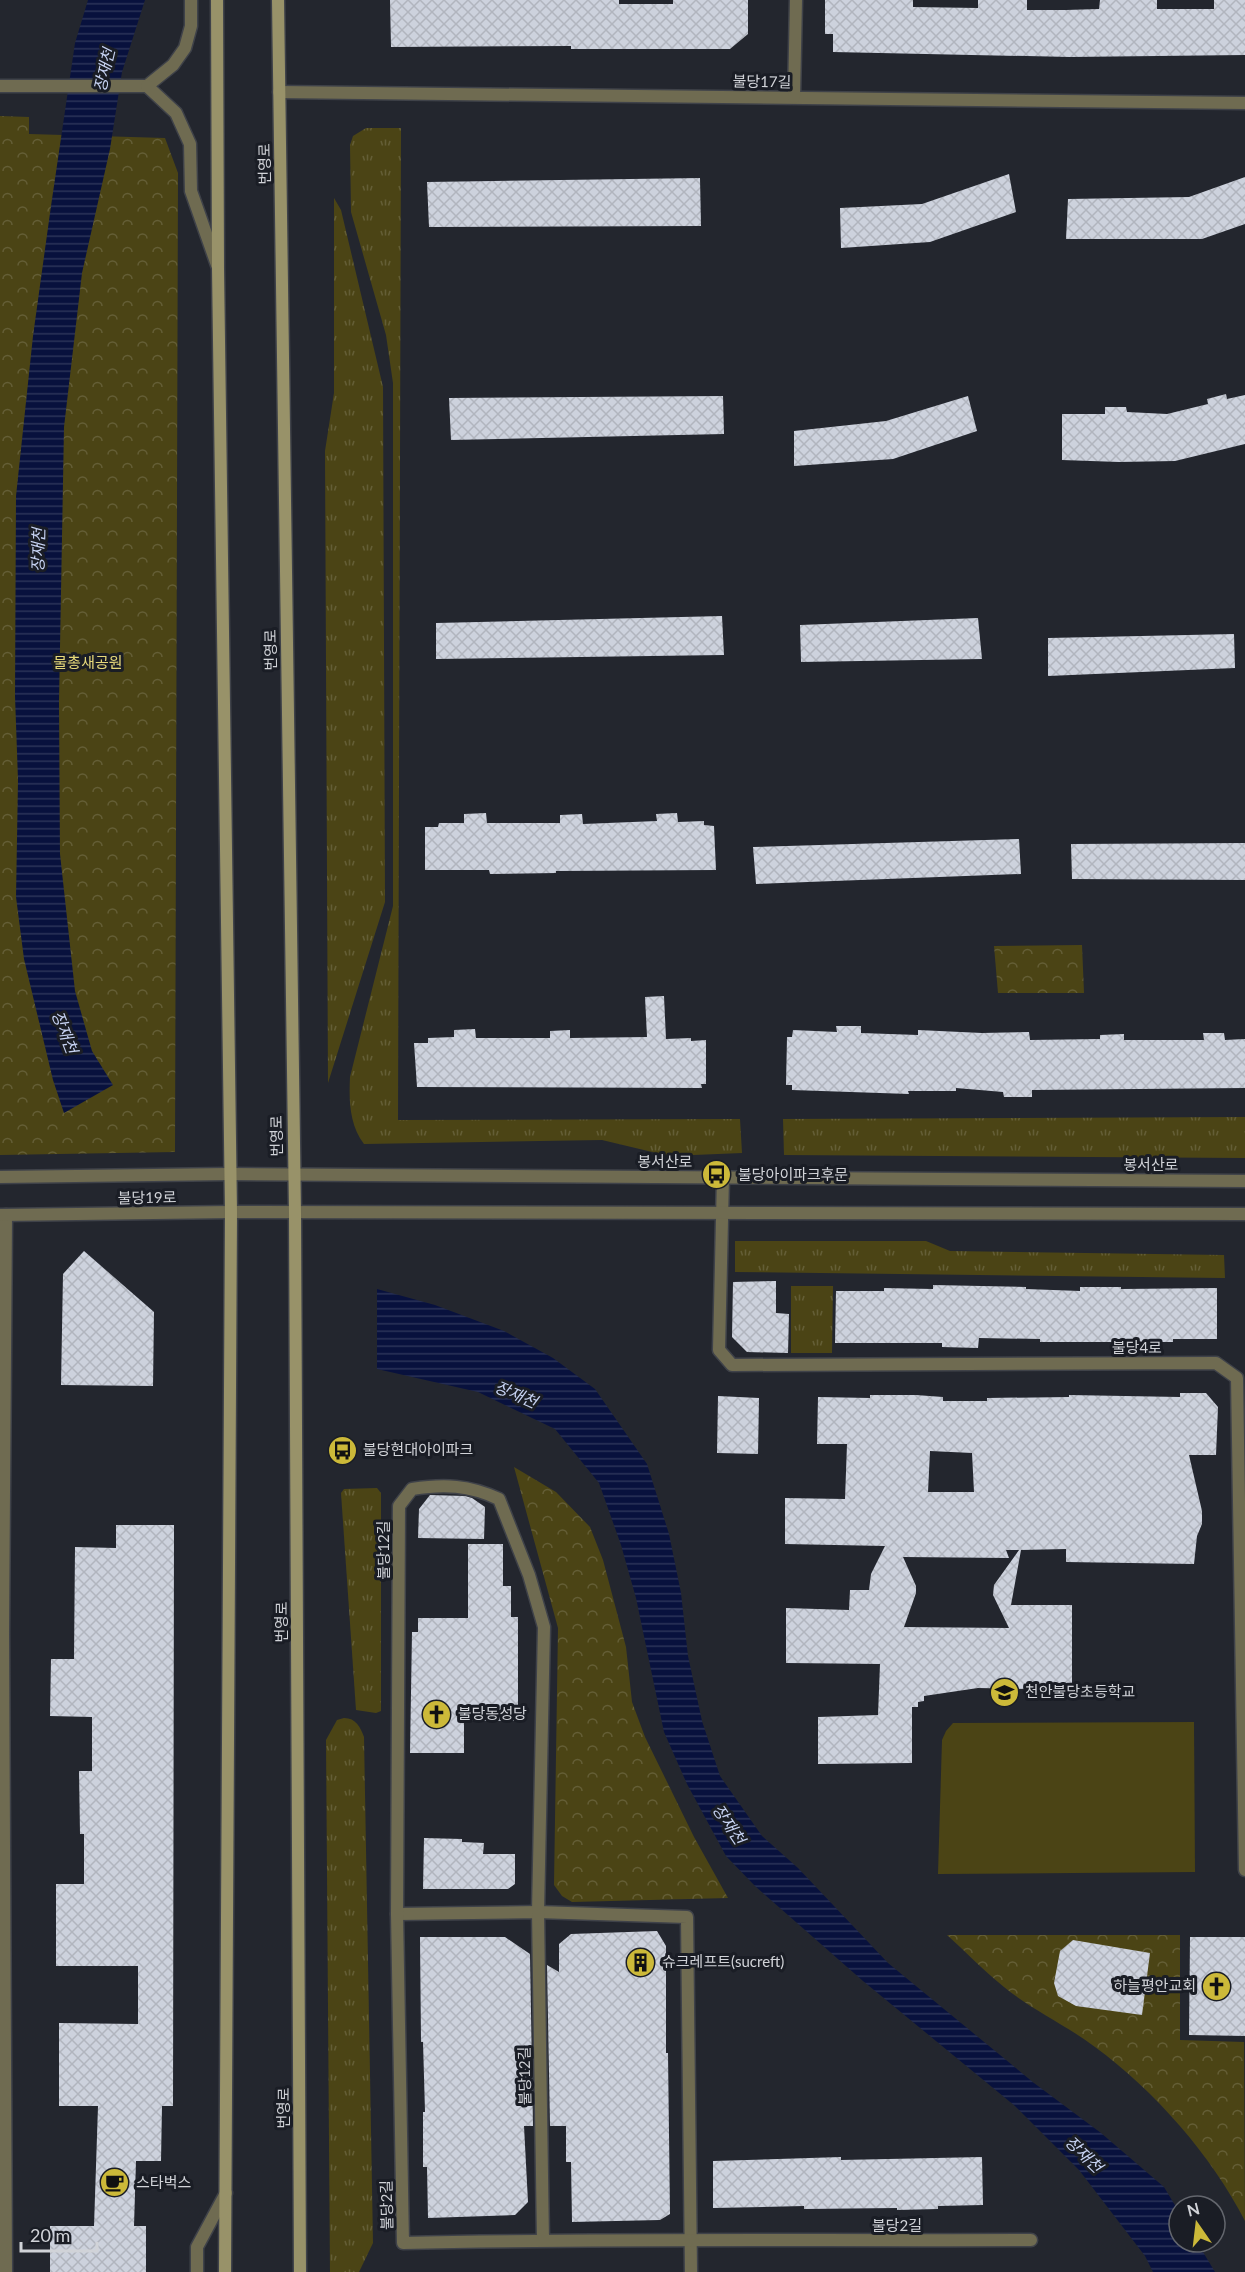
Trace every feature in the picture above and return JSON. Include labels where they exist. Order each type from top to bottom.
[{"type":"main road","points":[[217,0],[218,268],[231,1212],[225,2272]]},
{"type":"main road","name":"번영로","points":[[278,0],[294,1213],[300,2272]]},
{"type":"street","points":[[0,86],[147,86],[173,65],[185,48],[191,26],[191,0]]},
{"type":"street","points":[[794,97],[796,0]]},
{"type":"street","points":[[147,86],[176,112],[190,144],[191,191],[218,268]]},
{"type":"street","name":"불당17길","points":[[279,92],[1245,103]]},
{"type":"street","name":"봉서산로","points":[[229,1174],[1245,1181]]},
{"type":"street","name":"불당19로","points":[[0,1177],[229,1174]]},
{"type":"street","name":"불당4로","points":[[723,1177],[719,1350],[732,1365],[1216,1363],[1237,1377],[1245,1870]]},
{"type":"street","points":[[294,1213],[1245,1214]]},
{"type":"street","name":"불당19로","points":[[3,1215],[294,1213]]},
{"type":"street","points":[[3,1215],[3,2180],[6,2272]]},
{"type":"street","name":"불당12길","points":[[397,1914],[399,1506],[412,1489],[437,1485],[478,1489],[499,1499],[529,1575],[544,1627],[538,1912],[543,2240]]},
{"type":"street","points":[[397,1914],[538,1912],[687,1917],[691,2272]]},
{"type":"street","name":"불당2길","points":[[397,1914],[403,2243],[543,2240],[1031,2241]]},
{"type":"street","points":[[197,2272],[197,2247],[226,2193]]},
{"type":"green space","name":"물총새공원","points":[[0,116],[29,117],[29,134],[165,138],[178,173],[175,1152],[0,1155]]},
{"type":"green space","points":[[366,128],[401,128],[398,1120],[740,1119],[742,1153],[669,1156],[602,1140],[364,1144],[355,1128],[350,1103],[350,1077],[393,906],[393,383],[386,335],[351,212],[350,145],[353,136]]},
{"type":"green space","points":[[334,198],[341,210],[383,387],[385,902],[328,1083],[325,451],[334,393]]},
{"type":"green space","points":[[1082,945],[1084,993],[998,993],[994,946]]},
{"type":"green space","points":[[1245,1117],[1245,1158],[784,1155],[783,1119]]},
{"type":"green space","points":[[735,1241],[926,1241],[950,1251],[1224,1255],[1225,1278],[735,1272]]},
{"type":"green space","points":[[791,1286],[833,1286],[832,1353],[791,1353]]},
{"type":"green space","points":[[514,1467],[556,1492],[590,1527],[603,1560],[626,1647],[632,1702],[645,1737],[694,1837],[728,1898],[572,1902],[562,1896],[554,1885],[558,1628]]},
{"type":"green space","points":[[377,1488],[381,1493],[381,1711],[376,1713],[356,1710],[341,1493],[344,1489]]},
{"type":"green space","points":[[344,1718],[355,1721],[364,1737],[373,2243],[359,2272],[330,2272],[326,1740],[337,1720]]},
{"type":"green space","points":[[1194,1722],[1195,1872],[938,1874],[942,1740],[953,1723]]},
{"type":"green space","points":[[947,1935],[1180,1935],[1180,2040],[1244,2042],[1245,2221],[1232,2197],[1199,2149],[1139,2083],[1084,2039],[1004,1987]]},
{"type":"water","name":"장재천","points":[[88,0],[145,0],[122,72],[110,149],[82,273],[64,427],[59,702],[60,854],[75,991],[92,1051],[113,1085],[64,1113],[53,1080],[24,959],[16,897],[18,780],[15,696],[16,496],[33,336],[51,206],[75,43]]},
{"type":"water","name":"장재천","points":[[377,1289],[435,1305],[504,1331],[553,1358],[595,1389],[647,1464],[669,1534],[681,1593],[688,1656],[702,1721],[720,1776],[762,1836],[798,1868],[888,1963],[1034,2083],[1101,2133],[1164,2187],[1168,2194],[1167,2254],[1204,2254],[1215,2272],[1153,2272],[1145,2256],[1079,2170],[1015,2106],[863,1981],[755,1886],[726,1856],[687,1784],[664,1732],[636,1598],[621,1545],[599,1483],[555,1429],[478,1392],[377,1369]]},
{"type":"building","points":[[390,0],[619,0],[619,4],[673,4],[673,0],[748,0],[748,34],[730,49],[571,49],[571,46],[391,47]]},
{"type":"building","points":[[825,0],[913,0],[913,7],[978,8],[978,0],[1027,0],[1027,10],[1066,10],[1099,9],[1100,0],[1157,0],[1157,9],[1214,9],[1214,0],[1245,0],[1245,55],[1070,57],[833,52],[833,34],[825,34]]},
{"type":"building","points":[[1009,174],[1016,212],[930,242],[841,248],[840,208],[922,204]]},
{"type":"building","points":[[1245,177],[1245,224],[1202,239],[1066,239],[1068,199],[1189,197]]},
{"type":"building","points":[[700,178],[701,226],[429,227],[427,182]]},
{"type":"building","points":[[1226,394],[1227,399],[1245,395],[1245,444],[1175,461],[1062,460],[1062,414],[1105,414],[1105,407],[1126,407],[1127,412],[1167,414],[1208,404],[1207,399]]},
{"type":"building","points":[[723,396],[724,434],[451,440],[449,398]]},
{"type":"building","points":[[968,396],[977,431],[893,459],[794,466],[794,431],[886,421]]},
{"type":"building","points":[[722,616],[724,655],[436,659],[436,623]]},
{"type":"building","points":[[978,618],[982,659],[801,662],[800,625]]},
{"type":"building","points":[[1234,634],[1235,668],[1048,676],[1048,638]]},
{"type":"building","points":[[486,813],[487,823],[560,823],[560,815],[582,814],[583,824],[657,821],[656,814],[677,813],[678,822],[704,821],[704,825],[714,826],[716,870],[556,871],[556,873],[490,874],[489,870],[425,870],[425,827],[438,827],[439,823],[464,823],[464,814]]},
{"type":"building","points":[[1019,839],[1021,874],[756,884],[753,847]]},
{"type":"building","points":[[1245,843],[1245,880],[1072,879],[1071,844]]},
{"type":"building","points":[[664,996],[666,1039],[706,1040],[706,1084],[701,1084],[702,1088],[417,1087],[414,1043],[428,1043],[428,1038],[454,1037],[454,1030],[475,1029],[476,1038],[550,1038],[550,1031],[570,1030],[570,1038],[647,1037],[645,997]]},
{"type":"building","points":[[836,1026],[861,1026],[861,1033],[918,1035],[918,1030],[982,1033],[1029,1032],[1030,1040],[1100,1039],[1100,1035],[1124,1034],[1124,1040],[1204,1040],[1203,1033],[1224,1033],[1225,1040],[1245,1039],[1245,1088],[1032,1090],[1032,1097],[1004,1097],[1003,1092],[956,1088],[956,1091],[908,1091],[909,1094],[792,1090],[792,1085],[786,1085],[787,1037],[792,1037],[793,1030],[837,1032]]},
{"type":"building","points":[[84,1251],[154,1312],[153,1386],[61,1385],[63,1274]]},
{"type":"building","points":[[776,1281],[776,1313],[789,1314],[788,1353],[747,1352],[732,1337],[733,1282]]},
{"type":"building","points":[[933,1285],[1080,1291],[1080,1287],[1217,1288],[1217,1339],[1173,1339],[1173,1342],[1040,1342],[1040,1339],[979,1338],[978,1348],[942,1347],[942,1343],[835,1343],[836,1291],[884,1291],[884,1288],[933,1289]]},
{"type":"building","points":[[1180,1393],[1206,1393],[1218,1407],[1216,1455],[1189,1455],[1202,1511],[1202,1524],[1197,1536],[1194,1564],[1066,1562],[1066,1549],[1021,1550],[1011,1605],[1072,1605],[1072,1690],[978,1688],[924,1696],[924,1701],[918,1702],[918,1707],[912,1707],[912,1763],[818,1764],[818,1717],[878,1715],[880,1664],[786,1663],[786,1608],[849,1610],[850,1590],[869,1590],[871,1574],[885,1546],[785,1544],[785,1498],[845,1499],[847,1444],[817,1444],[818,1397],[870,1398],[870,1395],[916,1395],[943,1397],[943,1401],[987,1401],[987,1398],[1069,1397],[1069,1395],[1180,1397]],"holes":[[[930,1451],[972,1453],[974,1492],[928,1492]],[[1006,1550],[1019,1550],[994,1585],[993,1595],[1009,1628],[904,1627],[916,1593],[916,1586],[903,1557],[1009,1558]]]},
{"type":"building","points":[[718,1396],[759,1398],[758,1454],[717,1453]]},
{"type":"building","points":[[430,1495],[465,1496],[485,1507],[484,1539],[418,1538],[419,1509]]},
{"type":"building","points":[[116,1525],[174,1525],[173,2106],[162,2106],[161,2161],[136,2161],[134,2226],[146,2226],[146,2272],[50,2272],[50,2226],[94,2226],[98,2106],[59,2106],[59,2023],[138,2024],[138,1966],[56,1966],[56,1884],[84,1884],[84,1834],[80,1834],[79,1771],[92,1771],[92,1717],[50,1716],[51,1659],[74,1659],[75,1547],[116,1548]]},
{"type":"building","points":[[468,1544],[503,1544],[503,1586],[511,1586],[511,1617],[518,1617],[518,1721],[464,1721],[464,1753],[410,1753],[412,1632],[418,1632],[418,1618],[468,1618]]},
{"type":"building","points":[[424,1838],[462,1839],[462,1842],[484,1843],[483,1854],[515,1854],[515,1884],[508,1889],[423,1889]]},
{"type":"building","points":[[657,1931],[666,1946],[670,2214],[660,2220],[572,2222],[571,2162],[566,2162],[566,2126],[550,2126],[547,1965],[559,1972],[559,1944],[571,1934]]},
{"type":"building","points":[[420,1937],[505,1937],[530,1954],[533,2126],[524,2126],[528,2202],[515,2215],[428,2218],[427,2167],[423,2167],[423,2112],[425,2112],[423,2042],[421,2042]]},
{"type":"building","name":"하늘평안교회","points":[[1190,1937],[1245,1937],[1245,2036],[1189,2035]]},
{"type":"building","points":[[1073,1940],[1150,1953],[1142,2015],[1076,2006],[1058,1996],[1054,1983],[1060,1951]]},
{"type":"building","points":[[841,2157],[841,2160],[982,2157],[983,2205],[897,2210],[897,2208],[804,2209],[804,2206],[713,2208],[713,2161]]},
{"type":"place","name":"불당아이파크후문","points":[[717,1175]]},
{"type":"place","name":"불당현대아이파크","points":[[342,1450]]},
{"type":"place","name":"천안불당초등학교","points":[[1004,1692]]},
{"type":"place","name":"불당동성당","points":[[437,1714]]},
{"type":"place","name":"슈크레프트(sucreft)","points":[[641,1962]]},
{"type":"place","name":"하늘평안교회","points":[[1217,1986]]},
{"type":"place","name":"스타벅스","points":[[115,2183]]}]
